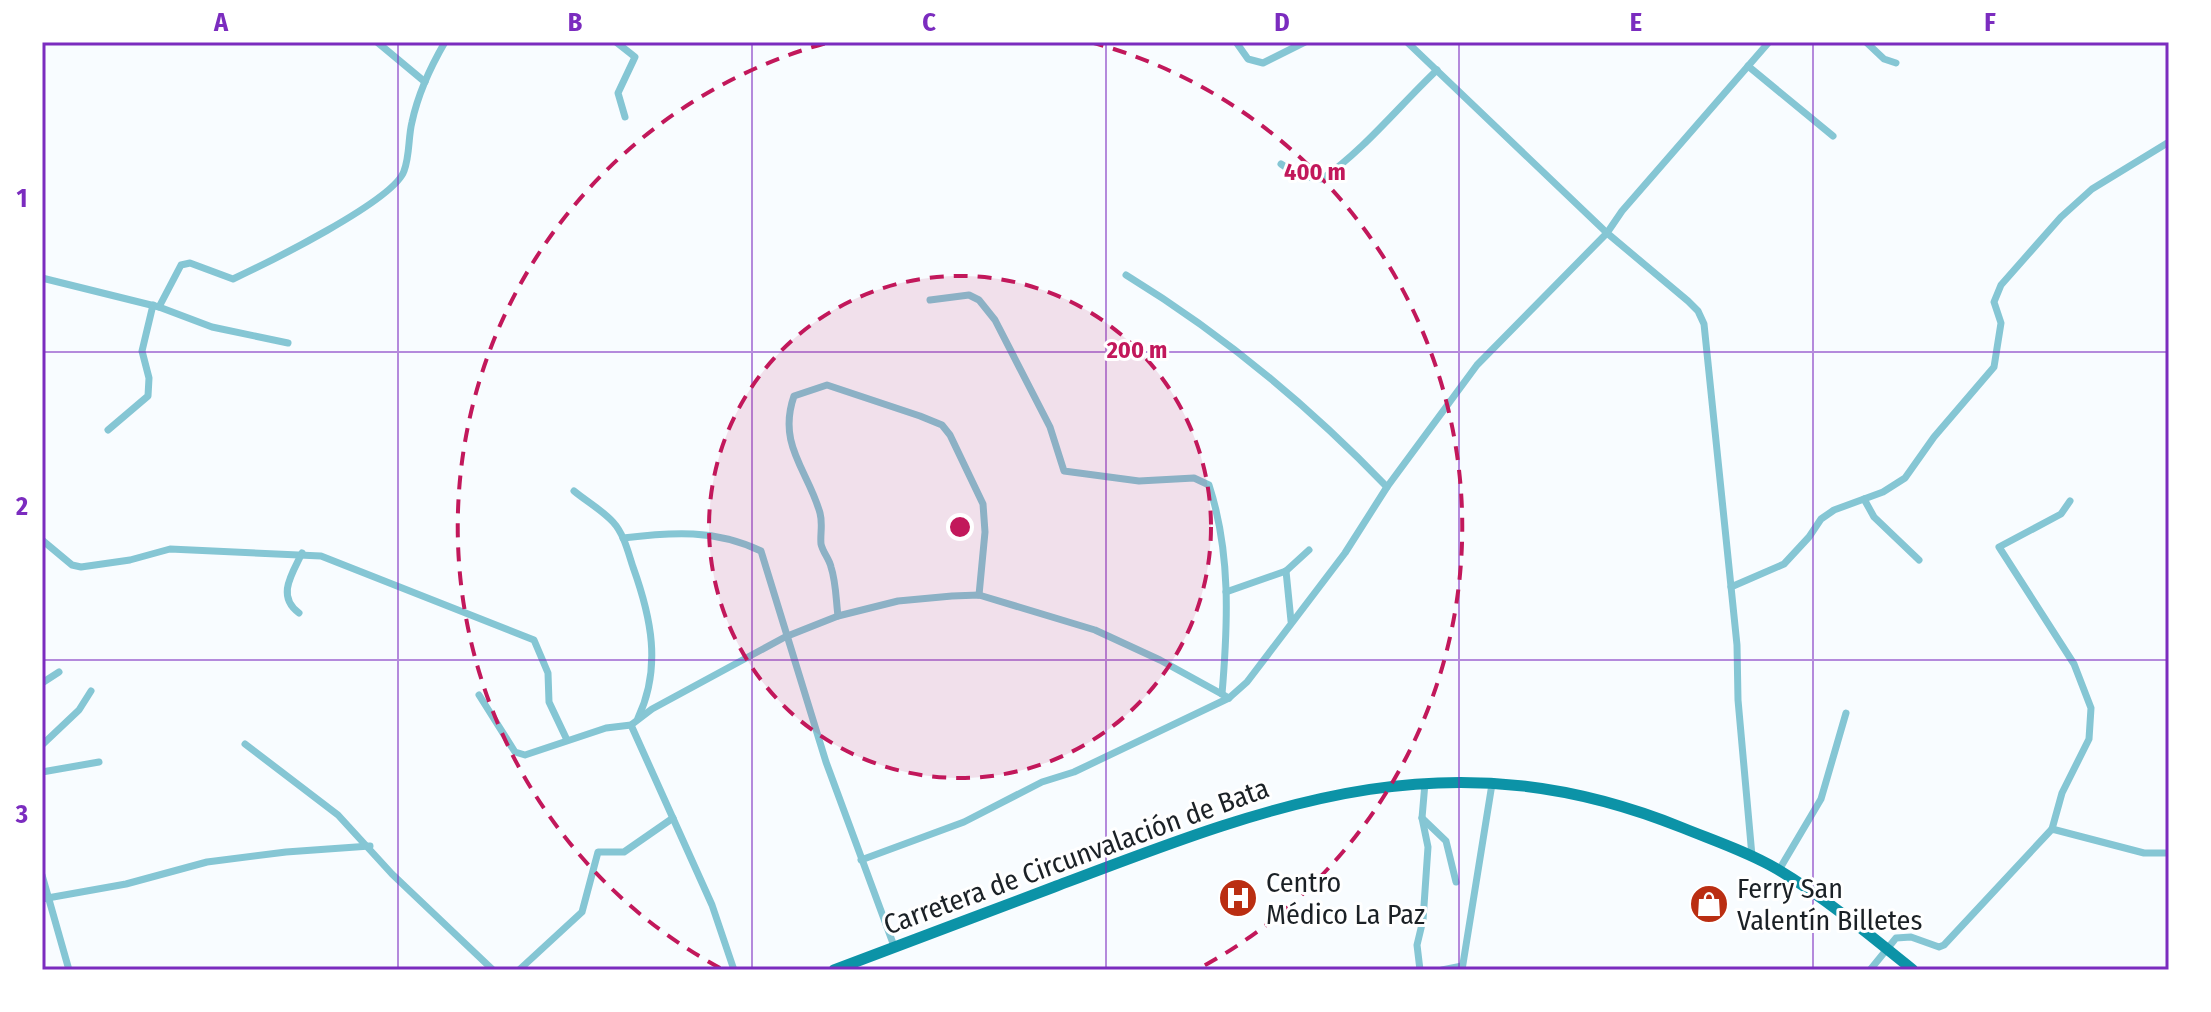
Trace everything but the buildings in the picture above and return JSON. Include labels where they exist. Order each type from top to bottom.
[{"type":"main road","name":"Carretera de Circunvalación de Bata","points":[[834,970],[1132,855],[1266,810],[1383,786],[1425,783],[1492,784],[1606,800],[1752,856],[1779,870],[1913,970]]},
{"type":"street","points":[[377,42],[425,82]]},
{"type":"street","points":[[108,430],[148,396],[149,378],[142,351],[156,306],[181,265],[190,263],[233,279],[347,218],[386,192],[405,171],[411,123],[425,82],[445,42]]},
{"type":"street","points":[[616,42],[635,57],[618,93],[625,117]]},
{"type":"street","points":[[1236,42],[1248,59],[1263,63],[1305,42]]},
{"type":"street","points":[[1407,42],[1607,233],[1698,311],[1704,324],[1731,587],[1752,856]]},
{"type":"street","points":[[861,860],[964,822],[1225,696],[1247,682],[1345,553],[1387,487],[1487,352],[1607,233],[1622,211],[1769,42]]},
{"type":"street","points":[[1866,42],[1884,59],[1896,63]]},
{"type":"street","points":[[1748,66],[1833,136]]},
{"type":"street","points":[[1281,164],[1299,176],[1322,179],[1346,162],[1382,121],[1437,70]]},
{"type":"street","points":[[1731,587],[1784,564],[1821,519],[1850,502],[1864,499],[1905,478],[1934,437],[1994,367],[2001,323],[1994,302],[1997,290],[2033,247],[2092,189],[2169,142]]},
{"type":"street","points":[[1126,275],[1170,302],[1246,360],[1355,454],[1387,487]]},
{"type":"street","points":[[42,278],[156,306],[212,327],[288,343]]},
{"type":"street","points":[[930,300],[969,295],[979,300],[995,320],[1050,427],[1064,471],[1139,481],[1194,478],[1209,485],[1223,540],[1225,696]]},
{"type":"street","points":[[838,616],[832,569],[820,539],[821,516],[812,487],[797,463],[788,428],[788,414],[794,396],[823,385],[920,416],[942,425],[950,435],[983,504],[985,532],[979,595]]},
{"type":"street","points":[[574,491],[613,522],[623,538],[643,594],[653,644],[649,689],[634,722],[712,905],[734,970]]},
{"type":"street","points":[[1864,499],[1874,517],[1919,560]]},
{"type":"street","points":[[1870,970],[1886,948],[1903,937],[1939,947],[1944,945],[2052,829],[2062,793],[2089,739],[2091,708],[2070,657],[1999,547],[2061,514],[2070,501]]},
{"type":"street","points":[[623,538],[672,532],[710,534],[734,538],[761,551],[785,637],[861,860],[894,946]]},
{"type":"street","points":[[42,540],[72,565],[81,567],[130,560],[170,549],[255,555],[302,553],[354,568],[534,640],[548,673],[549,702],[567,740]]},
{"type":"street","points":[[1226,592],[1286,571],[1309,550]]},
{"type":"street","points":[[299,613],[291,607],[286,591],[302,553]]},
{"type":"street","points":[[1286,571],[1291,621]]},
{"type":"street","points":[[479,695],[518,755],[634,722],[785,637],[838,616],[898,601],[979,595],[1095,630],[1225,696]]},
{"type":"street","points":[[42,683],[59,672]]},
{"type":"street","points":[[42,745],[79,710],[91,691]]},
{"type":"street","points":[[1779,870],[1821,799],[1846,713]]},
{"type":"street","points":[[245,744],[309,790],[370,846],[392,874],[493,970]]},
{"type":"street","points":[[42,772],[99,762]]},
{"type":"street","points":[[1420,970],[1417,945],[1423,920],[1428,847],[1422,818],[1425,783]]},
{"type":"street","points":[[1442,970],[1462,968],[1492,784]]},
{"type":"street","points":[[519,970],[582,912],[598,852],[624,852],[673,818]]},
{"type":"street","points":[[1422,818],[1446,841],[1456,882]]},
{"type":"street","points":[[2052,829],[2144,853],[2169,853]]},
{"type":"street","points":[[45,898],[126,884],[207,862],[370,846]]},
{"type":"street","points":[[42,875],[45,898],[69,970]]},
{"type":"place","name":"Centro Médico La Paz","points":[[1238,898]]},
{"type":"place","name":"Ferry San Valentín Billetes","points":[[1709,904]]}]
